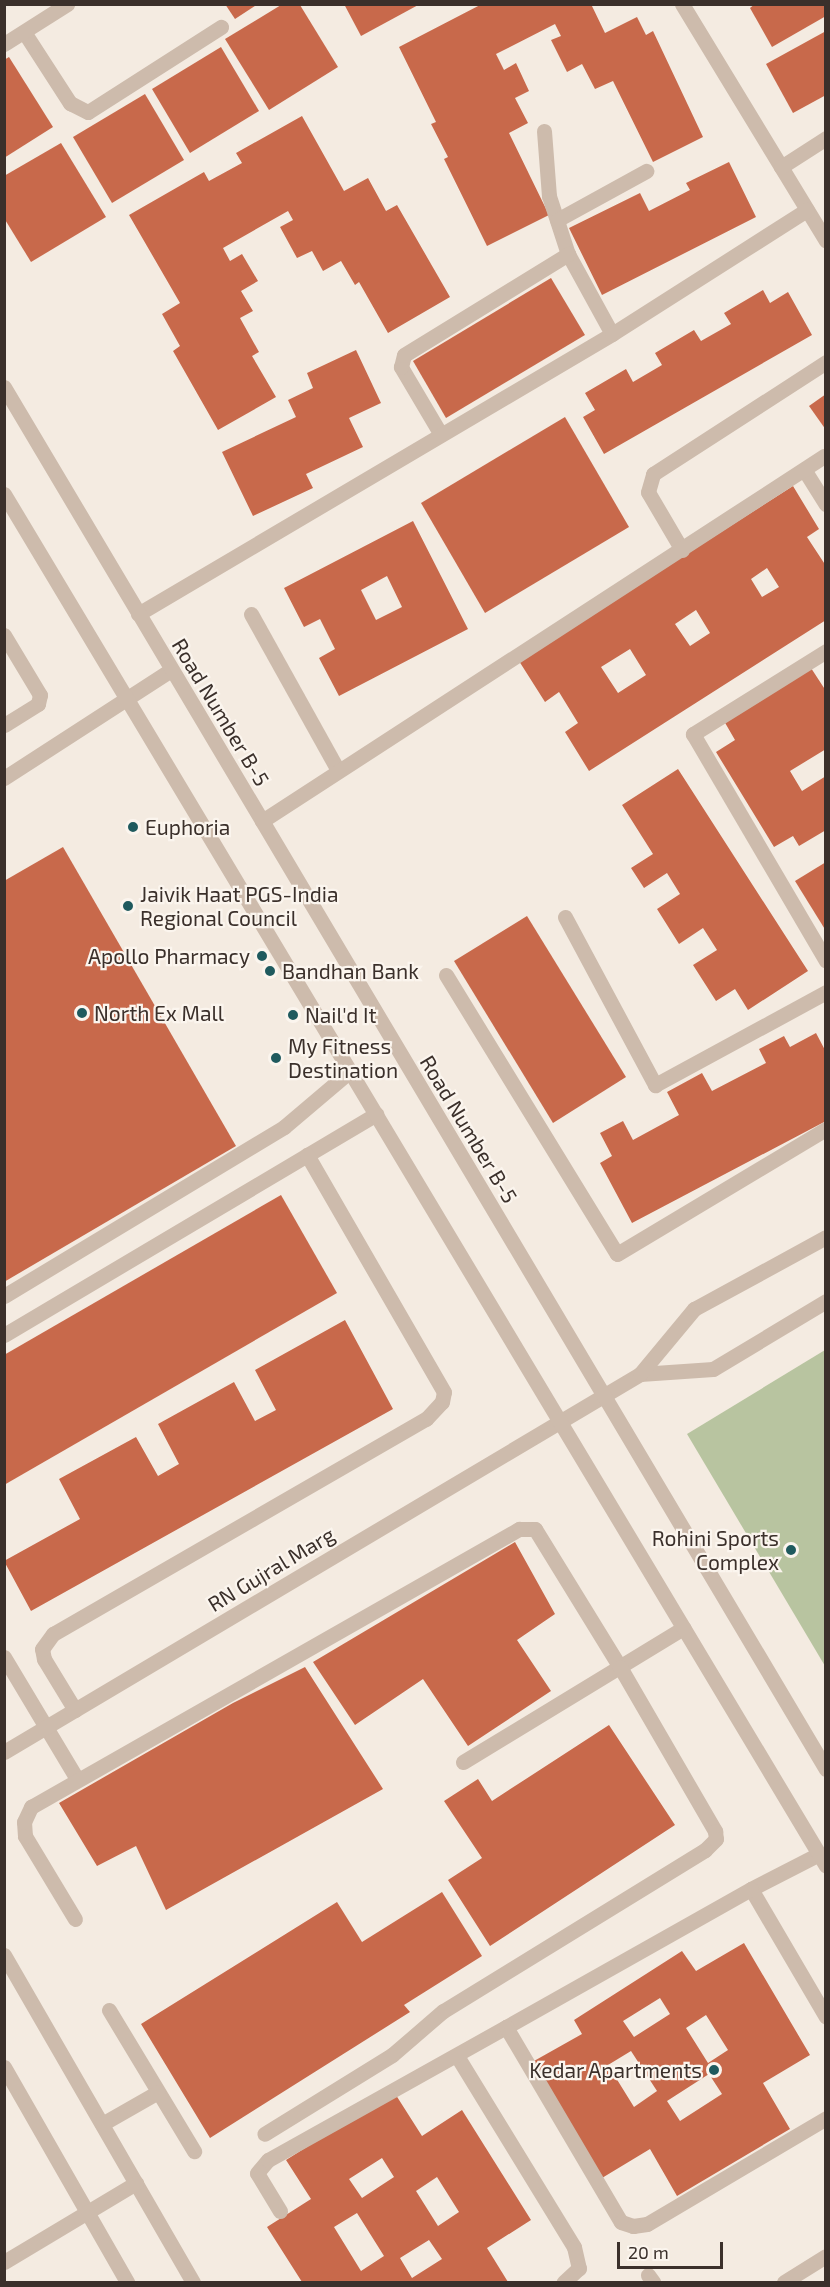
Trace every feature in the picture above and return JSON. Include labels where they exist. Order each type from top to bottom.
[{"type":"street","points":[[4,44],[67,4]]},
{"type":"street","points":[[682,4],[825,241]]},
{"type":"street","points":[[24,32],[70,103],[88,112],[221,27]]},
{"type":"street","points":[[544,131],[549,196],[568,254],[612,334]]},
{"type":"street","points":[[781,167],[825,138]]},
{"type":"street","points":[[557,220],[646,171]]},
{"type":"street","points":[[138,614],[440,433],[612,334],[807,210]]},
{"type":"street","points":[[440,433],[401,367],[404,355],[568,254]]},
{"type":"street","points":[[682,550],[648,492],[653,474],[825,363]]},
{"type":"street","name":"Road Number B-5","points":[[4,387],[825,1769]]},
{"type":"street","points":[[262,821],[805,471],[824,456]]},
{"type":"street","points":[[805,471],[825,504]]},
{"type":"street","points":[[4,494],[822,1860],[751,1890],[260,2167],[259,2178],[280,2211]]},
{"type":"street","points":[[251,614],[338,770]]},
{"type":"street","points":[[4,635],[40,695],[38,704],[4,725]]},
{"type":"street","points":[[825,651],[693,734],[825,961]]},
{"type":"street","points":[[4,778],[171,670]]},
{"type":"street","points":[[565,918],[655,1085],[825,992]]},
{"type":"street","points":[[446,975],[616,1254],[825,1129]]},
{"type":"street","points":[[4,1296],[284,1127],[350,1071]]},
{"type":"street","points":[[4,1335],[376,1114]]},
{"type":"street","points":[[75,1710],[44,1659],[42,1649],[53,1634],[426,1419],[442,1402],[444,1392],[307,1155]]},
{"type":"street","points":[[640,1374],[694,1309],[825,1237]]},
{"type":"street","points":[[640,1374],[713,1369],[825,1301]]},
{"type":"street","name":"RN Gujral Marg","points":[[4,1752],[640,1374]]},
{"type":"street","points":[[75,1919],[25,1836],[24,1822],[31,1807],[525,1527],[535,1529],[620,1667],[715,1831],[714,1843],[443,2011],[392,2055],[264,2134]]},
{"type":"street","points":[[463,1762],[683,1628]]},
{"type":"street","points":[[6,1661],[77,1779]]},
{"type":"street","points":[[751,1890],[825,2017]]},
{"type":"street","points":[[4,1955],[193,2283]]},
{"type":"street","points":[[108,2010],[194,2151]]},
{"type":"street","points":[[506,2027],[621,2222],[633,2226],[647,2224],[825,2118]]},
{"type":"street","points":[[457,2056],[574,2247],[579,2268],[564,2283]]},
{"type":"street","points":[[7,2076],[89,2212],[127,2283]]},
{"type":"street","points":[[102,2124],[158,2092]]},
{"type":"street","points":[[4,2262],[136,2183]]},
{"type":"street","points":[[784,2283],[825,2256]]},
{"type":"green space","name":"Rohini Sports Complex","points":[[825,1350],[825,1666],[687,1434]]},
{"type":"building","points":[[225,4],[258,4],[235,19]]},
{"type":"building","points":[[344,4],[420,4],[361,36]]},
{"type":"building","points":[[482,4],[591,4],[605,33],[637,17],[646,35],[653,31],[703,137],[653,162],[613,81],[595,89],[582,64],[567,72],[551,40],[561,36],[555,24],[496,54],[504,70],[516,63],[529,91],[515,98],[528,123],[509,133],[549,215],[487,246],[444,159],[448,157],[431,124],[436,122],[399,47]]},
{"type":"building","points":[[755,4],[826,4],[826,16],[772,47],[750,8]]},
{"type":"building","points":[[281,5],[300,5],[338,67],[269,110],[225,39]]},
{"type":"building","points":[[826,31],[826,95],[793,113],[766,64]]},
{"type":"building","points":[[221,47],[259,111],[190,153],[152,89]]},
{"type":"building","points":[[9,57],[53,127],[4,158],[4,60]]},
{"type":"building","points":[[145,94],[184,160],[112,203],[73,137]]},
{"type":"building","points":[[302,116],[344,191],[368,178],[386,211],[397,205],[450,297],[388,333],[359,282],[355,285],[341,261],[323,271],[312,251],[297,258],[280,227],[293,220],[288,211],[223,248],[230,261],[242,254],[258,281],[241,291],[253,311],[240,318],[259,352],[252,356],[276,397],[218,430],[173,351],[180,346],[162,314],[180,303],[129,215],[204,172],[209,181],[242,163],[236,153]]},
{"type":"building","points":[[61,143],[106,217],[31,262],[4,218],[4,176]]},
{"type":"building","points":[[729,162],[756,217],[602,295],[569,228],[640,193],[649,211],[690,190],[686,183]]},
{"type":"building","points":[[551,278],[585,335],[446,418],[413,361]]},
{"type":"building","points":[[763,290],[770,303],[788,292],[812,335],[604,454],[583,417],[595,410],[585,393],[626,369],[633,382],[662,365],[655,353],[694,330],[701,341],[731,324],[724,313]]},
{"type":"building","points":[[356,350],[381,403],[349,418],[363,447],[306,474],[313,488],[253,516],[222,452],[296,417],[288,400],[313,388],[307,373]]},
{"type":"building","points":[[826,394],[826,430],[809,406]]},
{"type":"building","points":[[565,417],[629,527],[485,613],[421,503]]},
{"type":"building","points":[[793,486],[819,529],[807,537],[826,566],[826,620],[589,771],[565,732],[578,723],[559,692],[545,702],[519,661]],"holes":[[[767,568],[779,587],[762,597],[751,579]],[[696,610],[710,633],[690,646],[675,624]],[[630,649],[646,675],[618,693],[601,667]]]},
{"type":"building","points":[[413,521],[468,629],[339,696],[319,658],[335,649],[320,619],[304,627],[284,588]],"holes":[[[387,576],[402,607],[376,620],[361,590]]]},
{"type":"building","points":[[811,668],[826,691],[826,749],[790,771],[802,791],[826,776],[826,830],[799,846],[793,836],[774,847],[716,752],[735,740],[724,721]]},
{"type":"building","points":[[678,769],[808,971],[748,1010],[735,989],[716,1001],[693,965],[717,950],[703,928],[679,944],[657,909],[680,894],[667,873],[644,888],[631,868],[653,854],[622,805]]},
{"type":"building","name":"North Ex Mall","points":[[63,847],[236,1146],[4,1282],[4,881]]},
{"type":"building","points":[[826,862],[826,931],[795,881]]},
{"type":"building","points":[[527,916],[626,1077],[553,1123],[454,961]]},
{"type":"building","points":[[816,1033],[826,1052],[826,1121],[632,1223],[600,1163],[612,1156],[600,1133],[623,1121],[633,1140],[679,1115],[667,1092],[702,1073],[712,1091],[766,1063],[759,1049],[784,1036],[790,1047]]},
{"type":"building","points":[[281,1195],[337,1293],[4,1485],[4,1355]]},
{"type":"building","points":[[345,1320],[393,1409],[31,1611],[4,1561],[80,1519],[59,1479],[136,1437],[158,1476],[179,1464],[158,1424],[234,1382],[255,1421],[276,1410],[255,1370]]},
{"type":"building","points":[[515,1542],[555,1614],[517,1640],[551,1691],[468,1746],[423,1679],[355,1725],[313,1662]]},
{"type":"building","points":[[305,1667],[383,1789],[166,1910],[136,1846],[97,1866],[59,1803],[233,1703]]},
{"type":"building","points":[[609,1725],[675,1825],[490,1946],[448,1880],[482,1858],[444,1801],[478,1779],[492,1801]]},
{"type":"building","points":[[442,1892],[482,1956],[404,2005],[410,2012],[210,2138],[141,2024],[337,1902],[362,1942]]},
{"type":"building","name":"Kedar Apartments","points":[[744,1943],[810,2055],[763,2083],[790,2129],[677,2196],[650,2149],[602,2178],[534,2061],[582,2034],[574,2020],[682,1951],[696,1971]],"holes":[[[660,1998],[670,2014],[634,2037],[623,2021]],[[706,2015],[728,2050],[708,2063],[686,2028]],[[631,2051],[657,2091],[634,2107],[608,2065]],[[709,2074],[722,2094],[680,2121],[667,2101]]]},
{"type":"building","points":[[394,2092],[422,2136],[462,2110],[531,2220],[487,2248],[508,2282],[302,2282],[267,2227],[311,2199],[286,2160]],"holes":[[[382,2158],[394,2177],[362,2198],[349,2179]],[[437,2177],[459,2212],[438,2226],[416,2191]],[[357,2213],[384,2256],[361,2271],[334,2227]],[[429,2240],[442,2259],[412,2278],[400,2258]]]},
{"type":"place","name":"Euphoria","points":[[133,827]]},
{"type":"place","name":"Jaivik Haat PGS-India Regional Council","points":[[128,906]]},
{"type":"place","name":"Apollo Pharmacy","points":[[262,956]]},
{"type":"place","name":"Bandhan Bank","points":[[270,971]]},
{"type":"place","name":"North Ex Mall","points":[[82,1013]]},
{"type":"place","name":"Nail'd It","points":[[293,1015]]},
{"type":"place","name":"My Fitness Destination","points":[[276,1058]]},
{"type":"place","name":"Rohini Sports Complex","points":[[791,1550]]},
{"type":"place","name":"Kedar Apartments","points":[[714,2070]]}]
